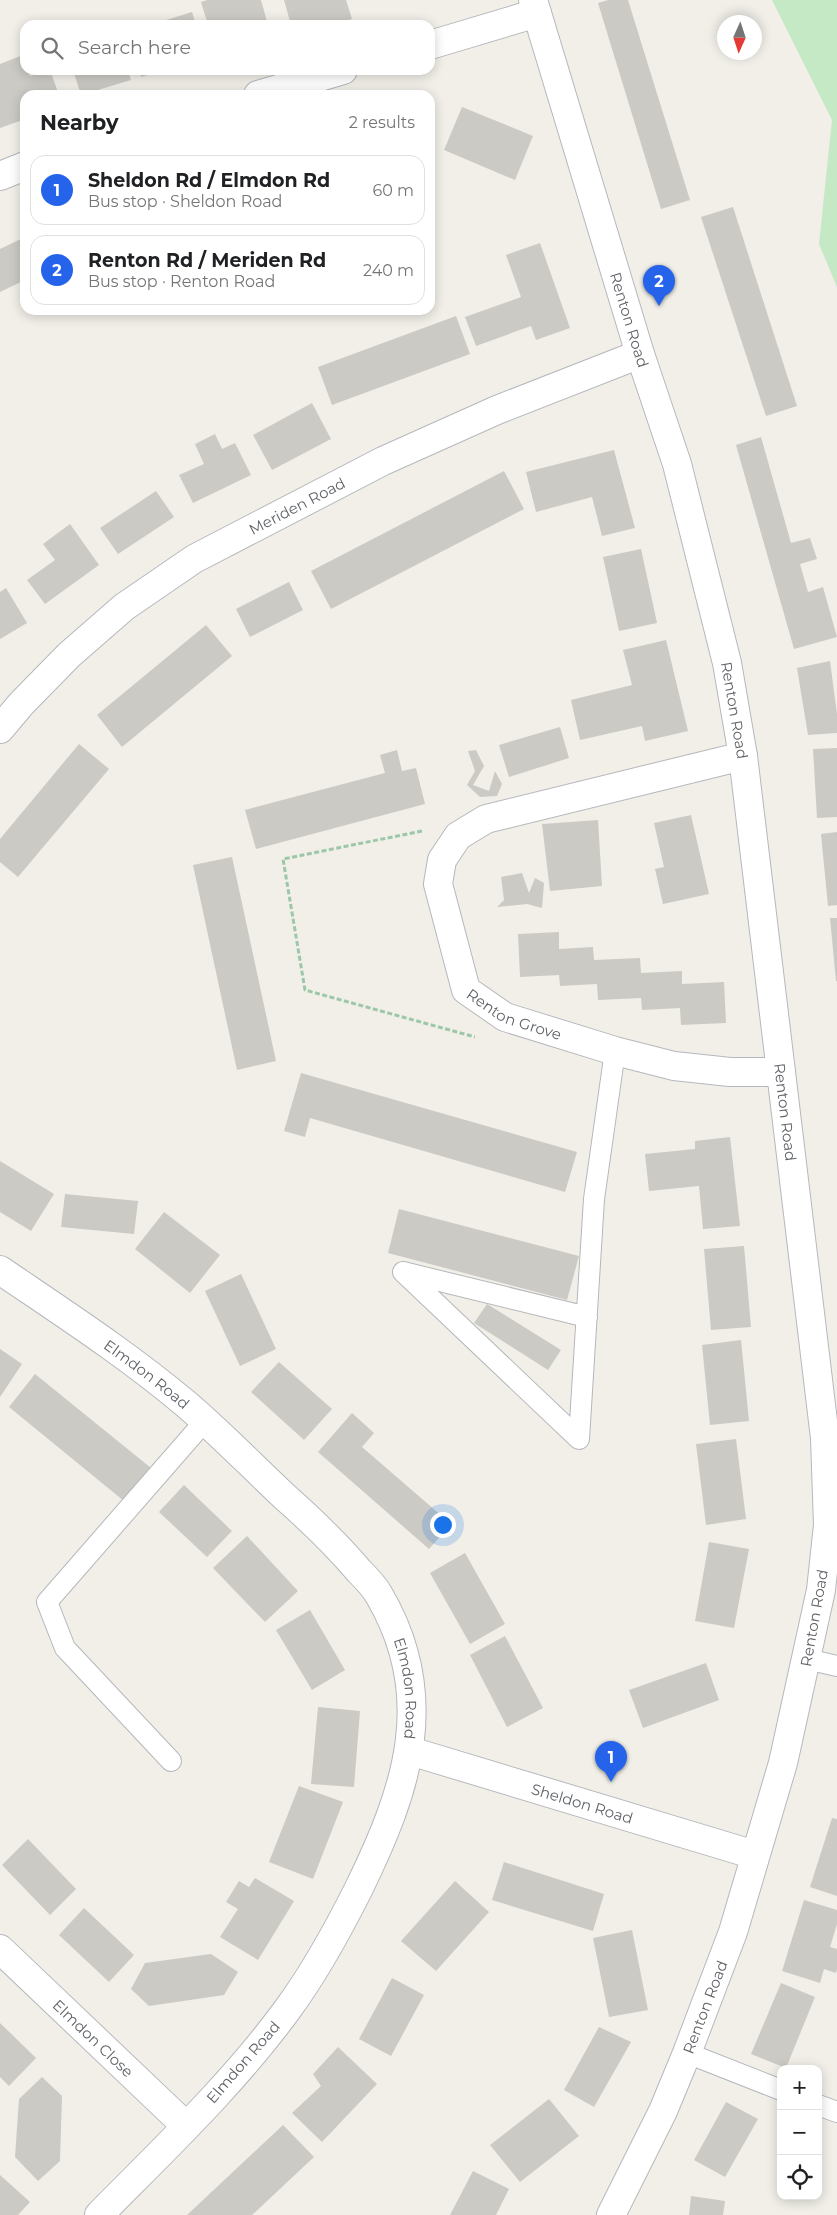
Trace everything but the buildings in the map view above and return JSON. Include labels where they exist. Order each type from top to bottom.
[{"type":"street","points":[[435,42],[535,7]]},
{"type":"street","name":"Renton Road","points":[[535,7],[640,354],[676,464],[702,559],[727,663],[743,756],[824,1429],[827,1473],[827,1534],[821,1590],[783,1763],[733,1932],[687,2053],[663,2111],[611,2215]]},
{"type":"street","points":[[275,90],[326,75]]},
{"type":"street","points":[[0,176],[20,168]]},
{"type":"street","name":"Meriden Road","points":[[0,729],[21,704],[69,655],[124,607],[194,560],[383,462],[497,410],[640,354]]},
{"type":"street","name":"Renton Grove","points":[[743,756],[486,819],[458,836],[442,860],[438,884],[466,990],[505,1017],[615,1051],[674,1066],[730,1072],[781,1072]]},
{"type":"street","name":"Elmdon Road","points":[[0,1270],[90,1331],[186,1404],[334,1541],[378,1592],[396,1629],[408,1672],[413,1721],[410,1751],[398,1796],[378,1850],[342,1923],[287,2010],[236,2073],[99,2215]]},
{"type":"street","name":"Sheldon Road","points":[[410,1751],[755,1855]]},
{"type":"street","name":"Elmdon Close","points":[[0,1949],[186,2126]]},
{"type":"lane","points":[[587,1317],[403,1272],[579,1439],[587,1317],[594,1199],[615,1051]]},
{"type":"lane","points":[[171,1761],[65,1648],[47,1602],[204,1422]]},
{"type":"lane","points":[[807,1659],[837,1666]]},
{"type":"lane","points":[[687,2053],[777,2088]]},
{"type":"lane","points":[[822,2106],[837,2112]]},
{"type":"path","points":[[428,830],[283,859],[305,990],[494,1042],[505,1017]]},
{"type":"green space","points":[[772,0],[837,0],[837,287],[819,244],[832,120]]},
{"type":"place","name":"Renton Rd / Meriden Rd","points":[[659,306]]},
{"type":"place","name":"Sheldon Rd / Elmdon Rd","points":[[611,1782]]}]
